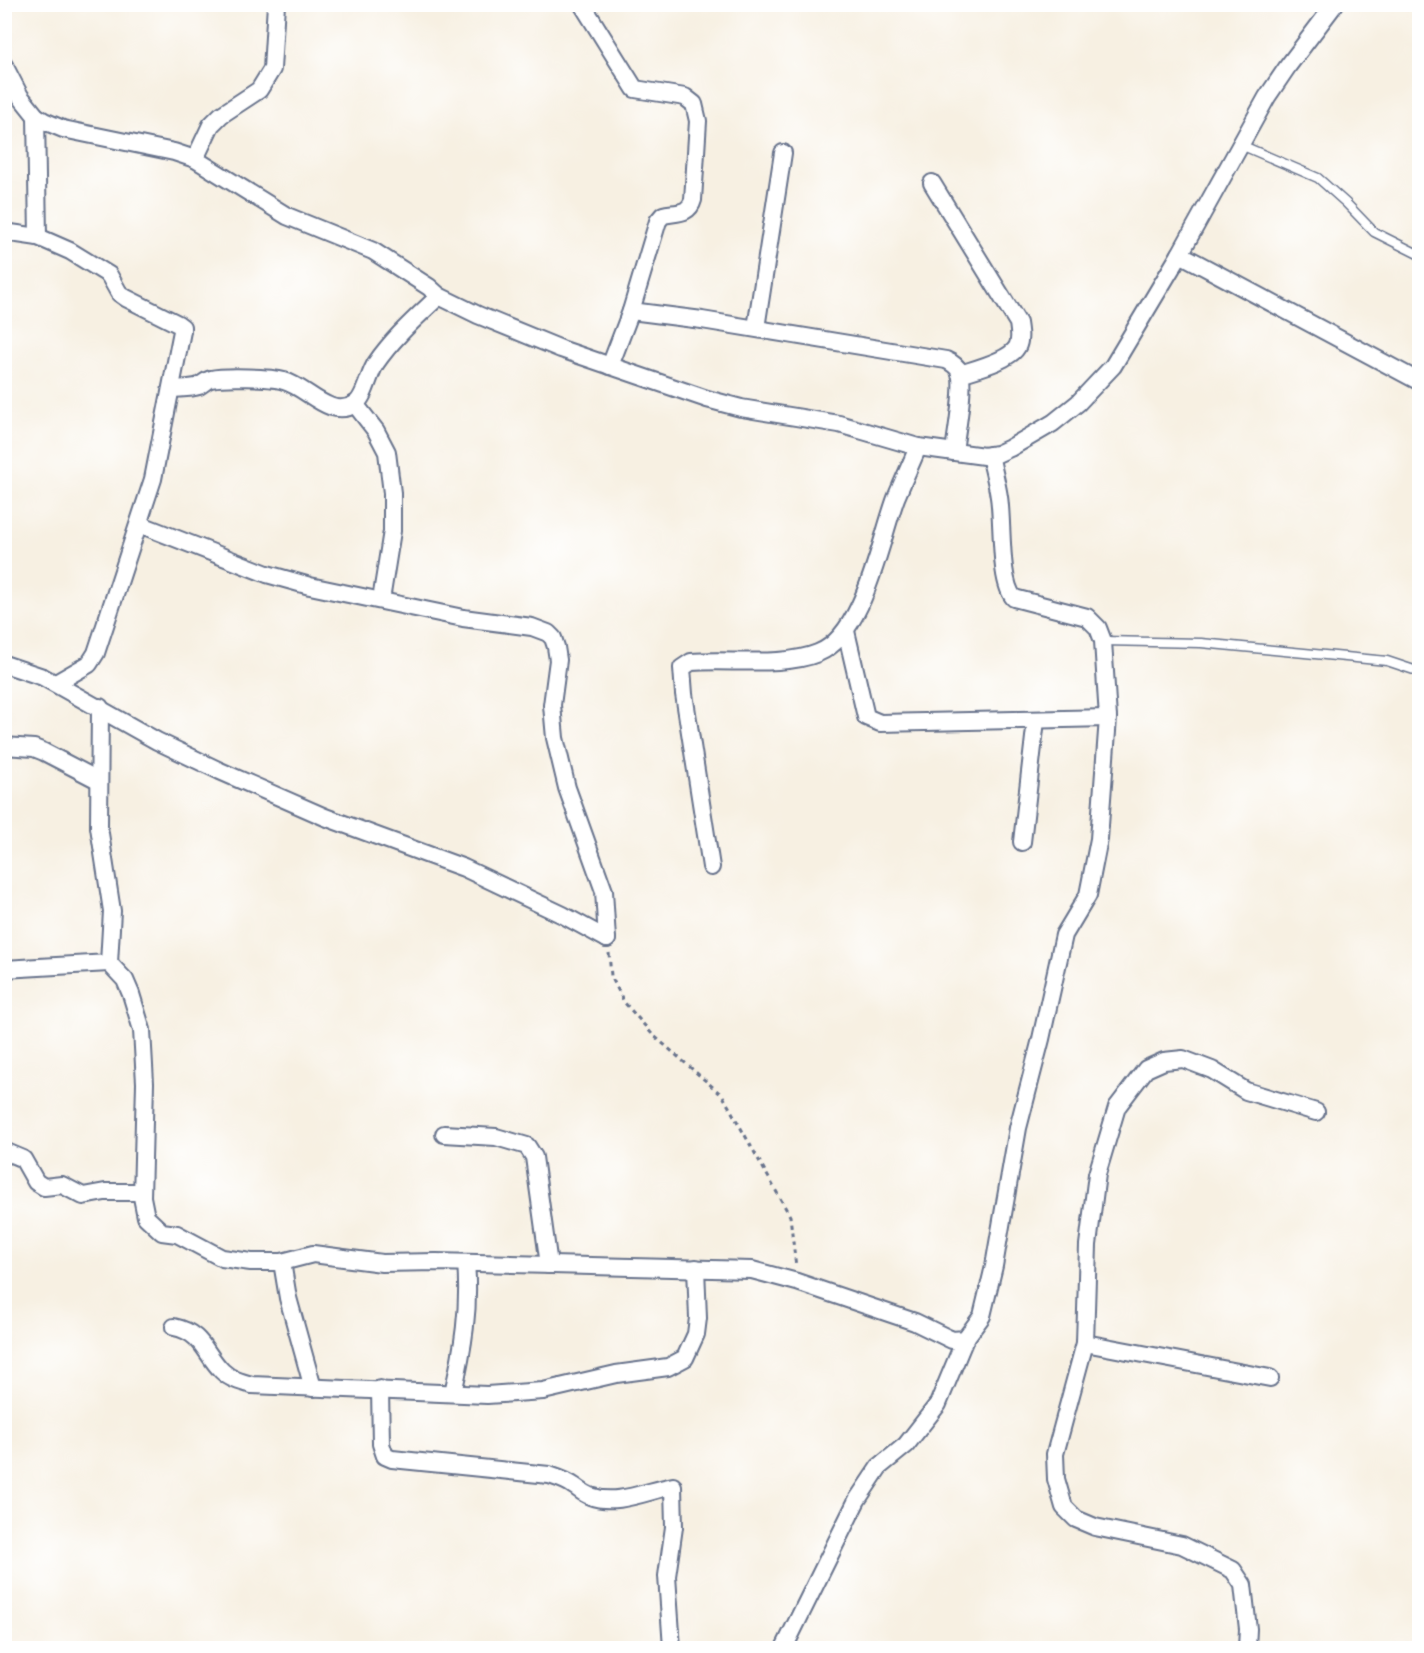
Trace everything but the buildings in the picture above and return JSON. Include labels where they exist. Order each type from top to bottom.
[{"type":"street","points":[[195,159],[212,125],[221,115],[259,90],[272,69],[276,4]]},
{"type":"street","points":[[582,4],[635,89],[685,97],[694,104],[698,121],[691,207],[687,211],[663,215],[658,221],[631,311],[610,366]]},
{"type":"street","points":[[4,66],[20,96],[36,116],[63,129],[174,152],[195,159],[287,216],[373,251],[429,287],[439,296],[478,315],[561,349],[722,403],[839,424],[918,447],[990,455],[1010,448],[1053,423],[1078,403],[1119,358],[1267,97],[1335,4]]},
{"type":"street","points":[[36,116],[38,237]]},
{"type":"street","points":[[756,328],[783,153]]},
{"type":"street","points":[[932,183],[1017,323],[1020,337],[1017,347],[1001,360],[960,374]]},
{"type":"street","points":[[4,232],[38,237],[70,251],[109,275],[119,293],[126,298],[182,327],[153,479],[94,658],[89,664],[56,683]]},
{"type":"street","points":[[1180,254],[1419,382]]},
{"type":"street","points":[[171,389],[199,386],[211,379],[263,378],[283,380],[296,385],[330,407],[356,404],[375,363],[439,296]]},
{"type":"street","points":[[631,311],[756,328],[928,356],[954,363],[960,374],[961,386],[954,452]]},
{"type":"street","points":[[356,404],[376,431],[387,452],[392,493],[392,531],[381,600]]},
{"type":"street","points":[[711,867],[682,668],[691,662],[758,661],[817,653],[832,645],[846,631],[858,609],[897,497],[918,447]]},
{"type":"street","points":[[784,1648],[857,1500],[879,1467],[906,1445],[938,1404],[964,1339],[982,1316],[1018,1128],[1064,935],[1088,896],[1099,839],[1108,718],[1103,642],[1098,628],[1087,617],[1014,598],[1010,594],[1005,577],[999,498],[990,455]]},
{"type":"street","points":[[140,524],[267,574],[310,586],[463,618],[532,627],[548,633],[553,638],[558,660],[552,705],[555,738],[567,789],[604,891],[607,939]]},
{"type":"street","points":[[846,631],[866,717],[880,723],[1108,718]]},
{"type":"street","points":[[5,669],[43,677],[157,741],[220,771],[325,817],[464,868],[563,915],[607,939]]},
{"type":"street","points":[[100,707],[99,826],[112,911],[109,963],[125,980],[142,1030],[145,1083],[142,1192],[146,1217],[158,1230],[177,1234],[222,1258],[251,1262],[282,1262],[313,1254],[382,1263],[436,1262],[752,1270],[797,1282],[915,1322],[945,1338],[964,1339]]},
{"type":"street","points":[[1022,842],[1036,720]]},
{"type":"street","points":[[4,746],[34,748],[99,780]]},
{"type":"street","points":[[4,969],[109,963]]},
{"type":"street","points":[[1247,1648],[1248,1629],[1243,1585],[1233,1570],[1182,1545],[1095,1527],[1076,1519],[1064,1507],[1056,1479],[1055,1454],[1085,1343],[1088,1245],[1097,1174],[1117,1107],[1146,1069],[1164,1060],[1183,1059],[1212,1070],[1246,1091],[1316,1113]]},
{"type":"street","points":[[444,1134],[496,1137],[527,1146],[534,1157],[549,1265]]},
{"type":"street","points":[[4,1151],[23,1160],[36,1182],[44,1187],[62,1185],[83,1196],[105,1192],[142,1192]]},
{"type":"street","points":[[282,1262],[288,1298],[313,1388]]},
{"type":"street","points":[[453,1393],[467,1319],[466,1263]]},
{"type":"street","points":[[174,1327],[186,1330],[198,1339],[222,1371],[234,1380],[252,1385],[487,1395],[543,1390],[616,1374],[668,1367],[680,1362],[690,1350],[696,1334],[698,1318],[696,1268]]},
{"type":"street","points":[[1085,1343],[1270,1378]]},
{"type":"street","points":[[380,1389],[381,1444],[385,1456],[393,1459],[549,1475],[563,1479],[586,1495],[599,1499],[627,1498],[673,1486],[674,1527],[667,1575],[672,1648]]},
{"type":"lane","points":[[1241,145],[1318,178],[1347,203],[1374,232],[1419,255]]},
{"type":"lane","points":[[1103,642],[1200,643],[1387,661],[1419,672]]},
{"type":"path","points":[[607,939],[611,976],[624,1002],[652,1034],[723,1096],[778,1192],[790,1216],[797,1282]]}]
